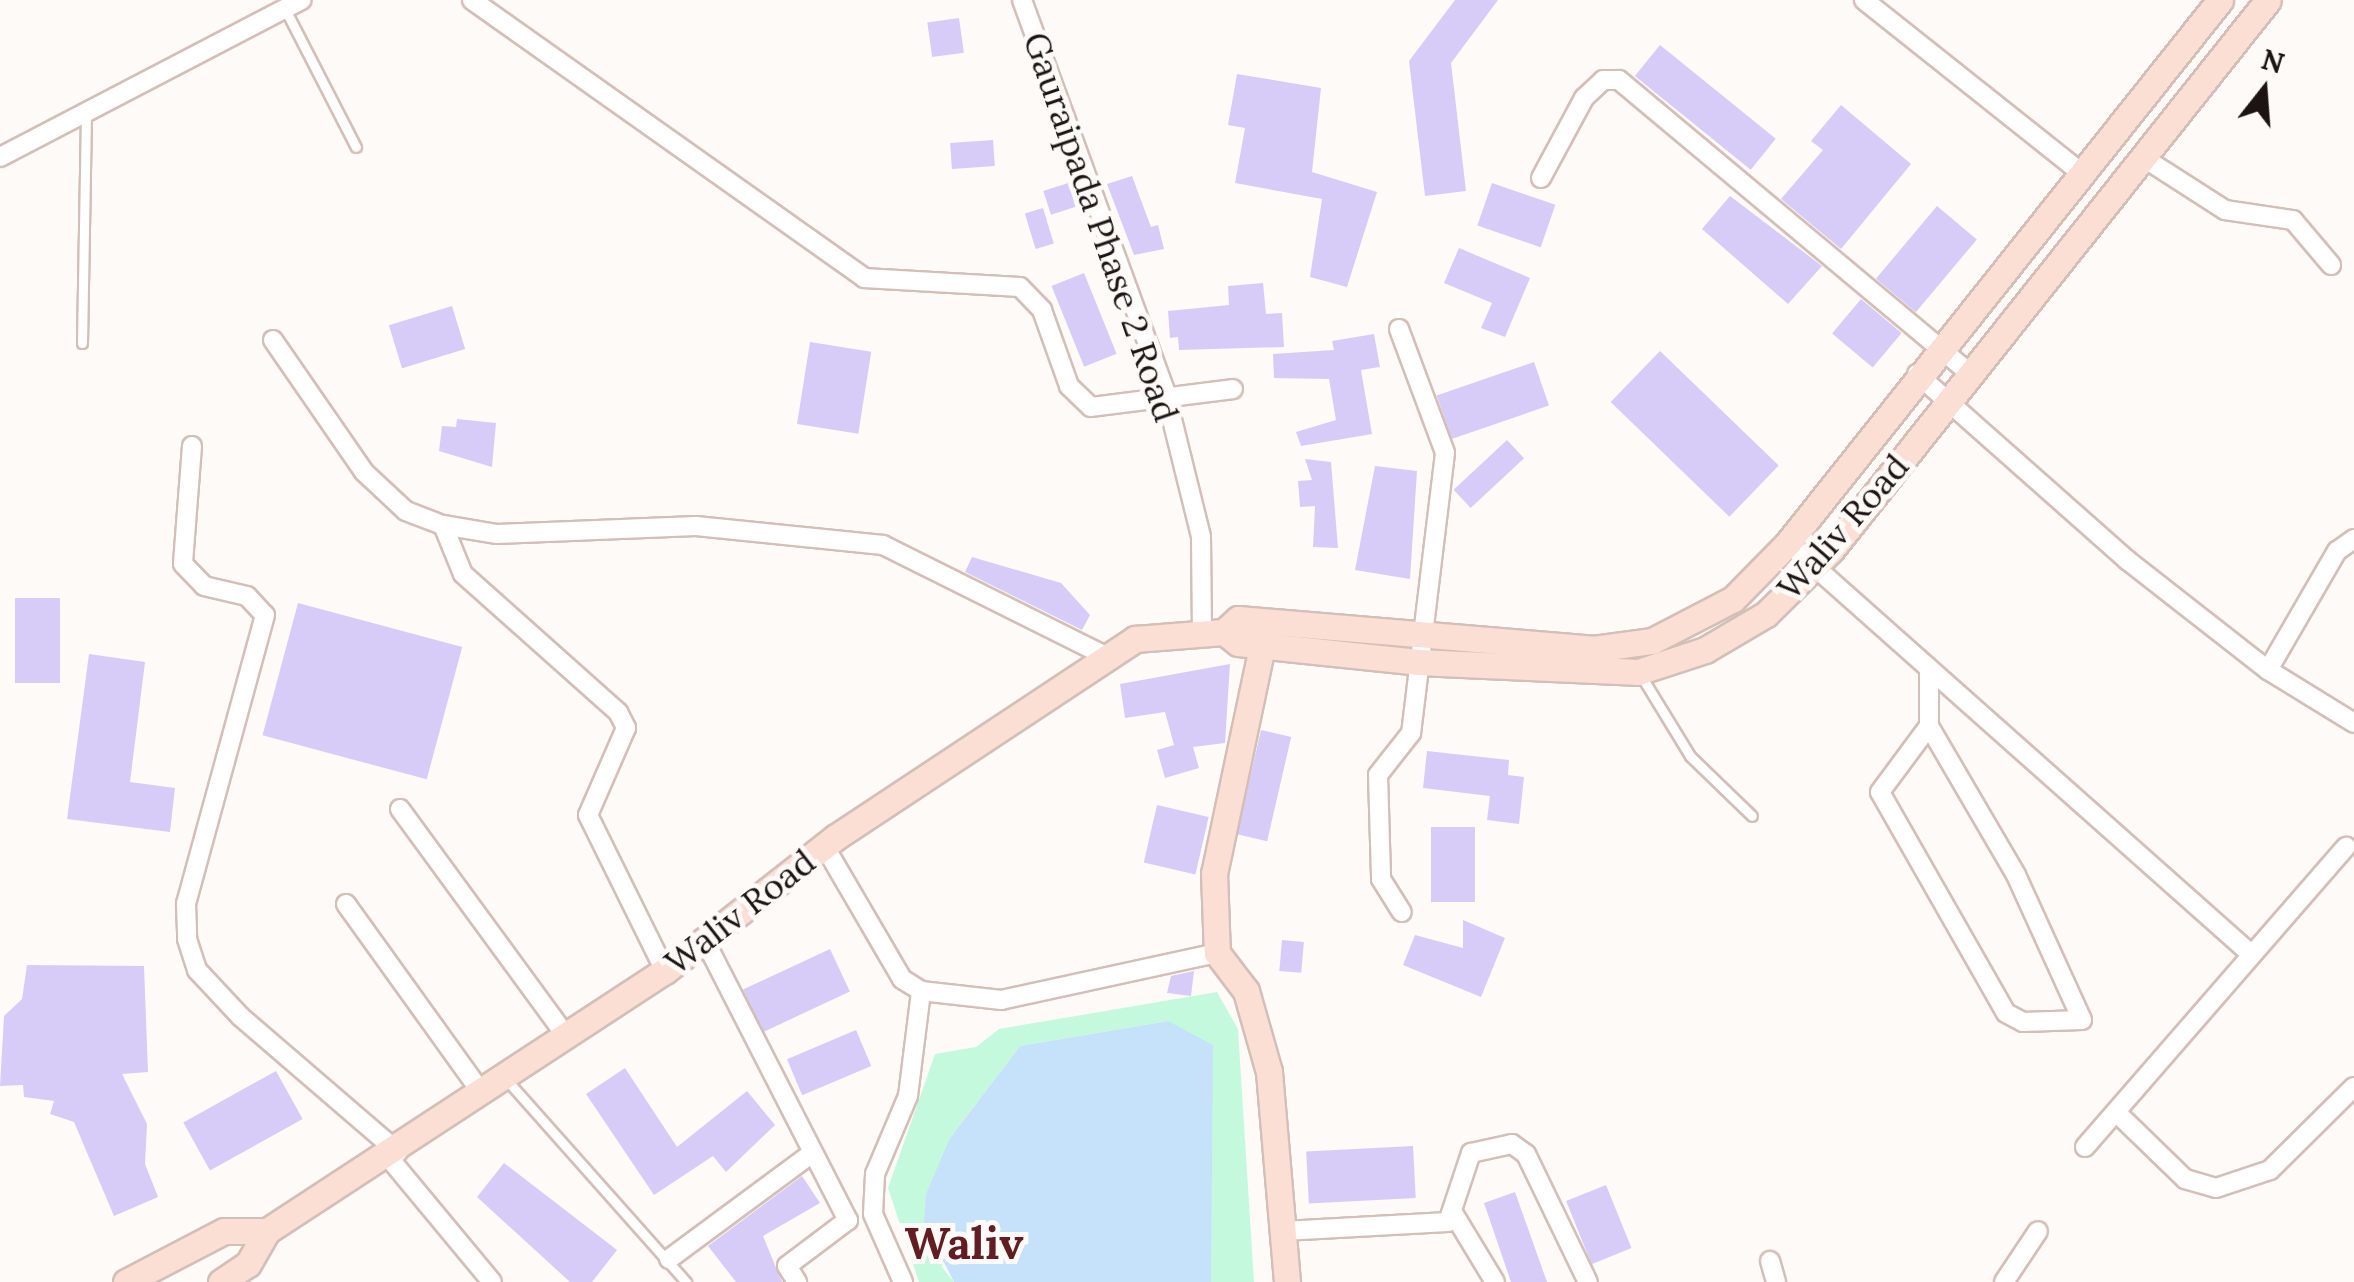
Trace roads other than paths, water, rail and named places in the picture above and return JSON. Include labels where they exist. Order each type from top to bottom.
[{"type":"main road","name":"Waliv Road","points":[[1418,649],[1593,649],[1652,640],[1733,599],[1788,543],[1936,348],[2220,0]]},
{"type":"main road","name":"Waliv Road","points":[[220,1282],[248,1264],[268,1231],[393,1155],[665,971],[824,847],[1104,654],[1153,633],[1265,633],[1638,672],[1705,650],[1766,614],[1816,567],[2268,0]]},
{"type":"main road","points":[[1265,633],[1214,874],[1217,952],[1246,991],[1269,1072],[1287,1282]]},
{"type":"main road","name":"Waliv Road","points":[[126,1282],[224,1231],[268,1231]]},
{"type":"street","points":[[472,0],[864,278],[1020,287],[1042,310],[1076,398],[1091,407],[1166,391],[1234,389]]},
{"type":"street","name":"Gauraipada Phase 2 Road","points":[[1022,0],[1166,391],[1201,537],[1213,632]]},
{"type":"street","points":[[1864,0],[2080,172]]},
{"type":"street","points":[[0,157],[292,4]]},
{"type":"street","points":[[1541,178],[1584,98],[1602,80],[1619,80],[1968,372]]},
{"type":"street","points":[[2144,158],[2225,210],[2293,220],[2332,265]]},
{"type":"street","points":[[1399,329],[1445,453],[1418,649],[1411,733],[1378,774],[1381,880],[1402,912]]},
{"type":"street","points":[[273,340],[364,472],[406,511],[443,526],[497,534],[696,526],[882,545],[1104,654]]},
{"type":"street","points":[[1918,374],[1950,396],[2127,560],[2268,670],[2354,723]]},
{"type":"street","points":[[192,446],[183,564],[204,586],[247,596],[265,614],[186,904],[187,939],[196,970],[241,1018],[393,1155],[492,1282]]},
{"type":"street","points":[[443,526],[464,574],[593,686],[626,728],[588,815],[665,971]]},
{"type":"street","points":[[2268,670],[2337,552],[2354,539]]},
{"type":"street","points":[[1788,543],[2251,954]]},
{"type":"street","points":[[1929,672],[1929,726],[2016,875],[2082,1020],[2023,1022],[2006,1013],[1880,792],[1929,726]]},
{"type":"street","points":[[400,809],[566,1036]]},
{"type":"street","points":[[824,847],[902,979],[921,991],[1001,1000],[1217,952]]},
{"type":"street","points":[[2085,1147],[2346,847]]},
{"type":"street","points":[[346,904],[482,1093]]},
{"type":"street","points":[[705,941],[848,1220],[788,1266],[797,1282]]},
{"type":"street","points":[[903,1282],[873,1214],[875,1174],[908,1096],[921,991]]},
{"type":"street","points":[[2116,1113],[2185,1179],[2216,1188],[2270,1170],[2354,1087]]},
{"type":"street","points":[[1495,1282],[1456,1216],[1471,1153],[1512,1144],[1526,1154],[1588,1282]]},
{"type":"street","points":[[669,1258],[811,1154]]},
{"type":"street","points":[[1283,1232],[1419,1228],[1456,1216]]},
{"type":"street","points":[[2004,1282],[2038,1231]]},
{"type":"street","points":[[1770,1261],[1776,1282]]},
{"type":"lane","points":[[292,4],[356,147]]},
{"type":"lane","points":[[82,343],[86,112]]},
{"type":"lane","points":[[1638,672],[1690,756],[1752,816]]},
{"type":"lane","points":[[505,1078],[669,1258],[686,1282]]},
{"type":"water","points":[[1168,1021],[1213,1045],[1211,1282],[954,1282],[924,1224],[926,1194],[950,1138],[1020,1046]]},
{"type":"district","name":"Waliv","points":[[964,1243]]}]
